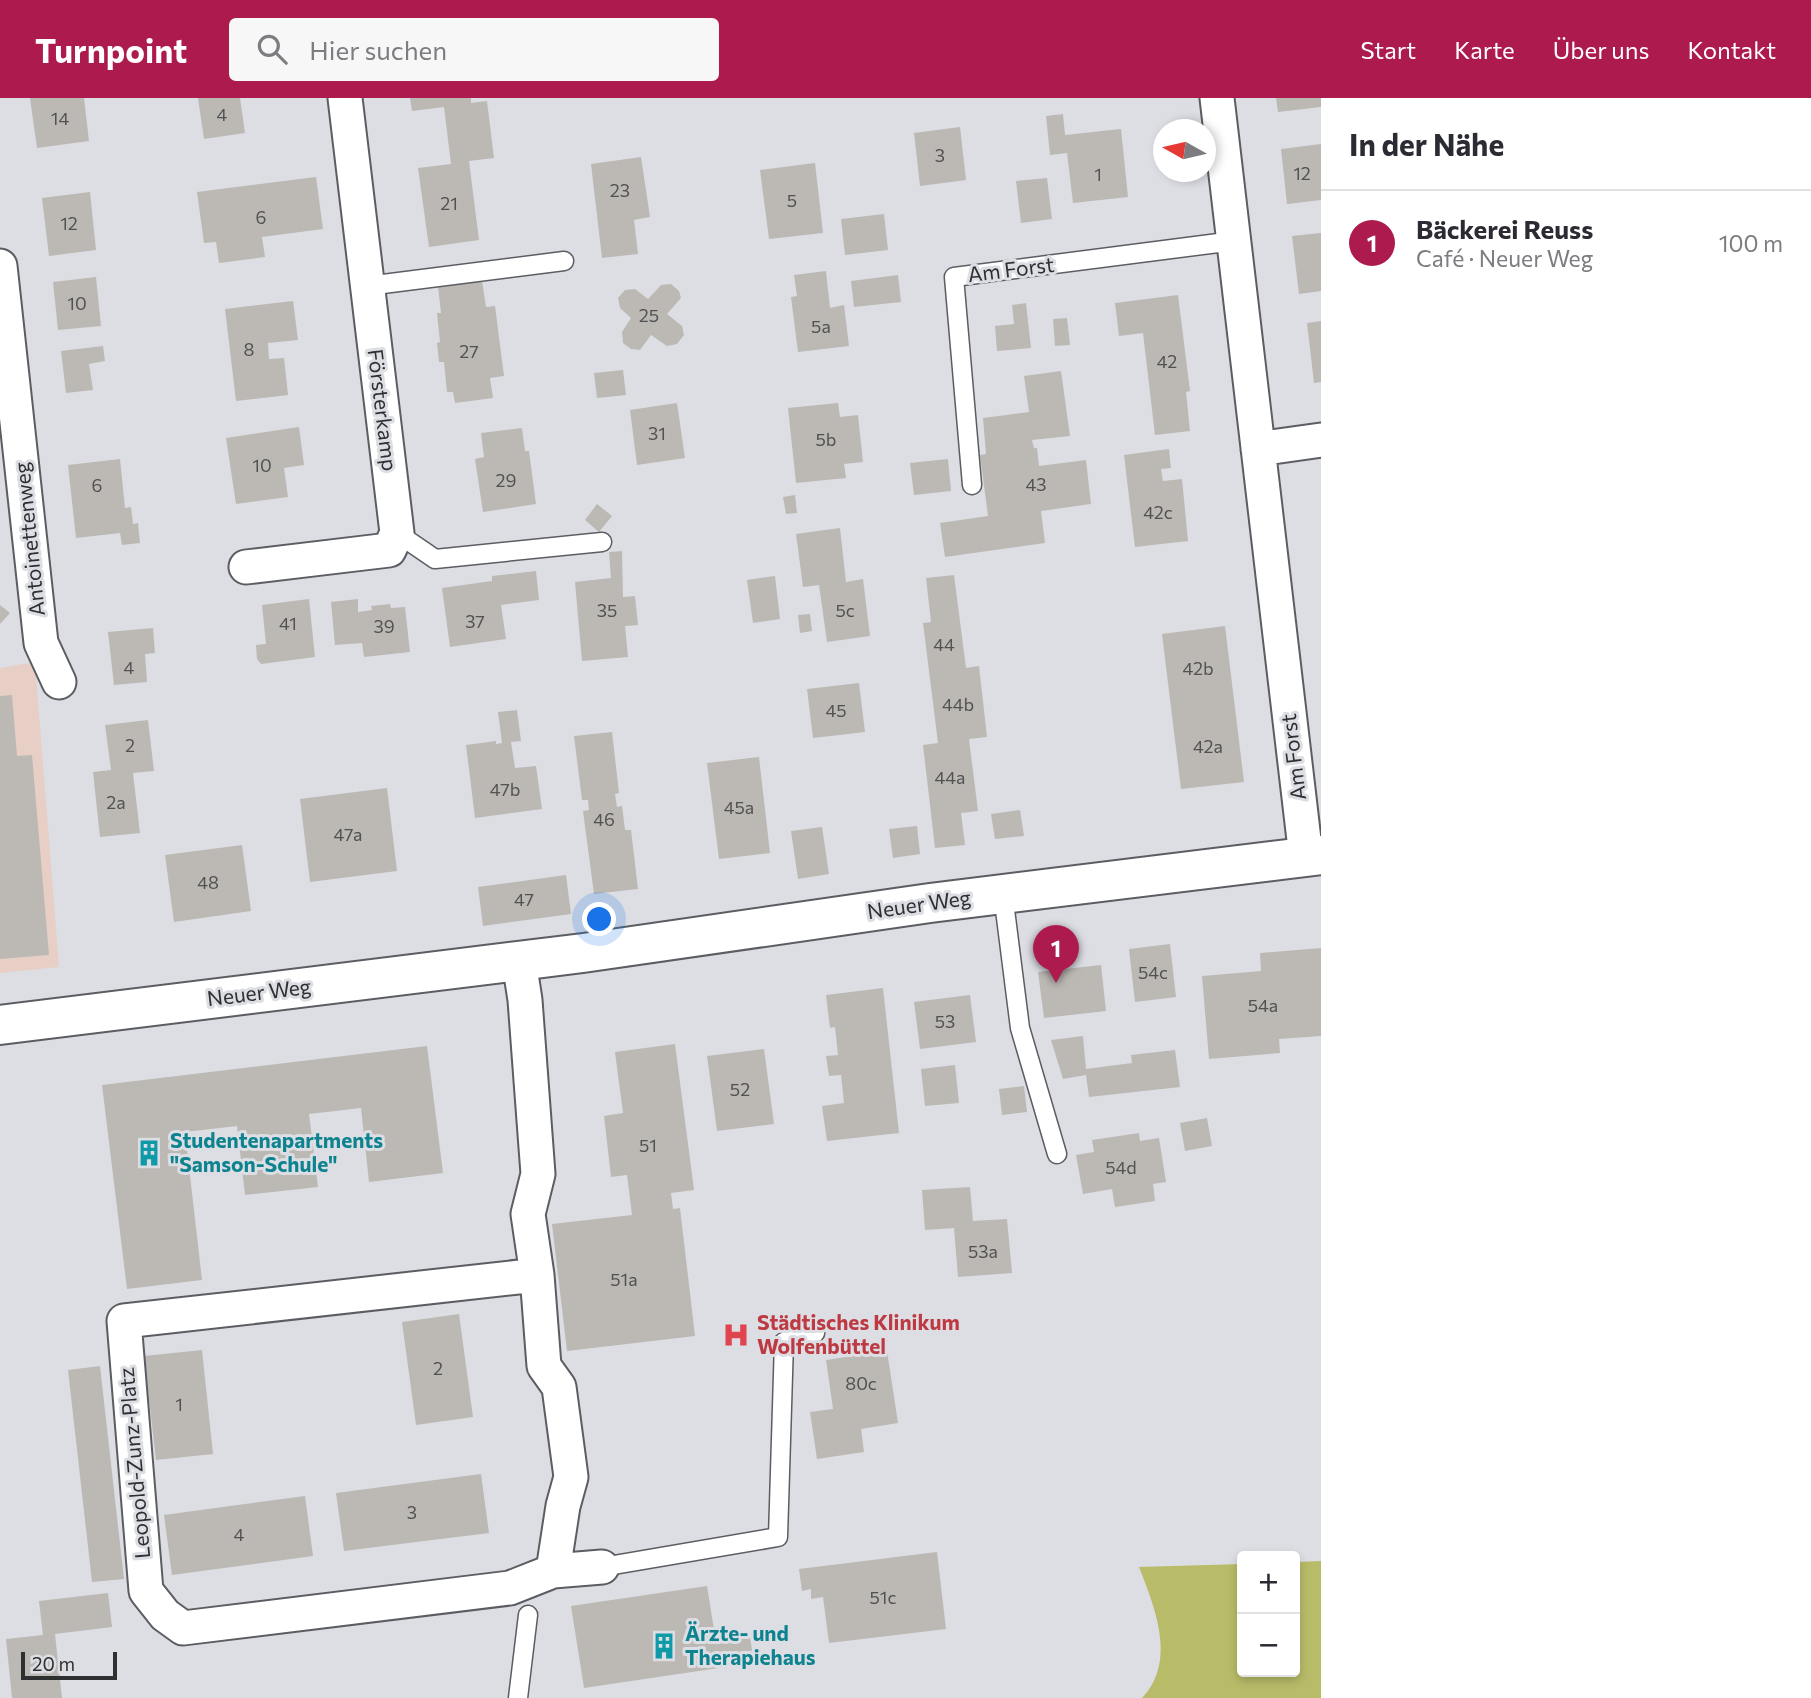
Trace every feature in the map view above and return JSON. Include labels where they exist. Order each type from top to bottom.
[{"type":"main road","name":"Neuer Weg","points":[[0,1026],[519,961],[1003,894],[1314,856]]},
{"type":"street","name":"Försterkamp","points":[[345,98],[397,533]]},
{"type":"street","name":"Am Forst","points":[[1217,98],[1258,449],[1314,856]]},
{"type":"street","name":"Antoinettenweg","points":[[0,266],[41,643],[60,682]]},
{"type":"street","points":[[1258,449],[1321,440]]},
{"type":"street","points":[[246,567],[389,550],[397,533]]},
{"type":"street","points":[[519,961],[525,1000],[538,1174],[528,1214],[537,1275],[544,1366],[559,1387],[571,1477],[563,1506],[553,1571],[601,1567]]},
{"type":"street","name":"Leopold-Zunz-Platz","points":[[537,1275],[124,1321],[146,1591],[165,1615],[183,1628],[510,1588],[553,1571]]},
{"type":"lane","name":"Am Forst","points":[[972,485],[954,277],[1234,241]]},
{"type":"lane","points":[[367,286],[564,261]]},
{"type":"lane","points":[[397,533],[435,559],[602,542]]},
{"type":"lane","points":[[1003,894],[1020,1028],[1057,1154]]},
{"type":"lane","points":[[601,1567],[778,1537],[785,1342],[815,1333]]},
{"type":"lane","points":[[518,1698],[528,1615]]},
{"type":"shaded area","points":[[35,662],[59,967],[0,973],[0,668]]},
{"type":"green space","points":[[1321,1561],[1321,1698],[1142,1698],[1153,1683],[1159,1668],[1161,1651],[1156,1617],[1139,1567],[1237,1564],[1237,1677],[1300,1677],[1300,1562]]},
{"type":"building","points":[[30,98],[84,98],[89,141],[37,148]]},
{"type":"building","points":[[198,98],[240,98],[245,133],[204,139]]},
{"type":"building","points":[[410,98],[471,98],[471,103],[487,101],[494,158],[469,161],[479,240],[429,247],[418,168],[451,164],[444,107],[412,111]]},
{"type":"building","points":[[1276,98],[1321,98],[1321,107],[1278,112]]},
{"type":"building","points":[[1063,114],[1065,135],[1121,129],[1128,197],[1073,203],[1067,153],[1050,155],[1046,116]]},
{"type":"building","points":[[960,127],[966,180],[920,186],[914,133]]},
{"type":"building","points":[[1321,144],[1321,200],[1287,204],[1281,149]]},
{"type":"building","points":[[641,157],[650,217],[634,220],[638,254],[602,258],[591,164]]},
{"type":"building","points":[[815,163],[823,233],[769,239],[760,170]]},
{"type":"building","points":[[316,177],[323,229],[262,237],[265,257],[219,263],[216,242],[204,243],[197,192]]},
{"type":"building","points":[[1047,178],[1052,219],[1021,223],[1016,181]]},
{"type":"building","points":[[90,192],[96,250],[49,256],[42,198]]},
{"type":"building","points":[[884,214],[888,250],[845,255],[841,219]]},
{"type":"building","points":[[1321,233],[1321,291],[1299,294],[1292,236]]},
{"type":"building","points":[[826,271],[830,308],[844,305],[849,346],[798,352],[791,297],[797,296],[794,275]]},
{"type":"building","points":[[898,275],[901,302],[854,307],[851,281]]},
{"type":"building","points":[[96,277],[101,326],[58,330],[53,282]]},
{"type":"building","points":[[482,281],[486,307],[495,306],[504,376],[490,378],[493,398],[455,403],[453,392],[447,392],[444,362],[439,362],[437,313],[441,313],[438,287]]},
{"type":"building","points":[[671,284],[679,291],[681,298],[667,314],[682,326],[684,335],[677,344],[667,346],[651,335],[640,350],[631,349],[623,343],[622,332],[631,318],[620,308],[618,298],[625,290],[635,289],[648,299],[661,285]]},
{"type":"building","points":[[1178,295],[1190,391],[1186,392],[1190,431],[1155,435],[1143,333],[1119,336],[1115,303]]},
{"type":"building","points":[[293,301],[298,340],[268,343],[269,359],[284,358],[288,395],[236,401],[225,309]]},
{"type":"building","points":[[1026,303],[1031,348],[997,351],[995,326],[1014,324],[1012,305]]},
{"type":"building","points":[[1067,318],[1070,345],[1055,346],[1053,319]]},
{"type":"building","points":[[1321,321],[1321,382],[1314,383],[1307,323]]},
{"type":"building","points":[[103,346],[105,361],[89,364],[93,390],[66,393],[61,351]]},
{"type":"building","points":[[623,370],[626,395],[597,398],[594,373]]},
{"type":"building","points":[[1061,371],[1070,436],[1032,440],[1034,448],[1037,448],[1039,466],[1086,460],[1091,504],[1041,511],[1045,543],[945,557],[940,523],[988,516],[980,455],[986,454],[983,418],[1029,412],[1024,376]]},
{"type":"building","points":[[677,403],[685,458],[637,465],[630,410]]},
{"type":"building","points":[[838,403],[840,417],[858,415],[863,462],[844,464],[846,478],[796,483],[788,408]]},
{"type":"building","points":[[299,427],[304,465],[284,468],[288,497],[236,504],[226,438]]},
{"type":"building","points":[[522,428],[525,451],[529,451],[536,504],[483,512],[475,459],[484,457],[481,433]]},
{"type":"building","points":[[1169,449],[1171,468],[1161,469],[1163,481],[1182,479],[1188,541],[1135,547],[1124,455]]},
{"type":"building","points":[[120,459],[125,508],[131,507],[133,524],[138,523],[140,543],[122,545],[120,533],[76,538],[68,465]]},
{"type":"building","points":[[948,459],[951,491],[914,495],[910,463]]},
{"type":"building","points":[[795,495],[797,513],[786,514],[783,497]]},
{"type":"building","points":[[597,504],[612,516],[599,532],[585,520]]},
{"type":"building","points":[[840,528],[846,582],[863,579],[870,636],[827,642],[819,585],[803,587],[796,534]]},
{"type":"building","points":[[622,551],[623,597],[635,596],[638,625],[625,626],[628,657],[582,661],[575,582],[611,578],[609,552]]},
{"type":"building","points":[[536,571],[539,600],[501,605],[506,639],[450,647],[442,588],[492,581],[492,576]]},
{"type":"building","points":[[954,575],[966,668],[979,666],[987,737],[969,739],[978,811],[961,813],[965,845],[935,848],[923,745],[938,743],[923,623],[931,622],[926,578]]},
{"type":"building","points":[[775,576],[780,619],[753,623],[747,580]]},
{"type":"building","points":[[309,599],[315,657],[261,664],[257,659],[256,645],[266,644],[262,605]]},
{"type":"building","points":[[358,599],[358,612],[372,610],[371,606],[390,604],[391,608],[405,607],[410,652],[364,657],[362,643],[335,645],[331,602]]},
{"type":"building","points":[[0,605],[10,613],[0,624]]},
{"type":"building","points":[[810,614],[812,631],[800,633],[798,615]]},
{"type":"building","points":[[1225,626],[1244,782],[1181,789],[1162,634]]},
{"type":"building","points":[[153,628],[155,653],[145,654],[147,682],[114,685],[108,632]]},
{"type":"building","points":[[859,683],[865,732],[813,738],[807,689]]},
{"type":"building","points":[[12,695],[17,756],[32,755],[49,955],[0,959],[0,696]]},
{"type":"building","points":[[517,710],[521,741],[511,742],[515,768],[536,766],[542,809],[475,818],[466,745],[496,741],[496,744],[502,743],[498,712]]},
{"type":"building","points":[[148,720],[154,771],[133,773],[140,833],[100,837],[93,772],[111,770],[105,725]]},
{"type":"building","points":[[612,732],[619,793],[615,794],[617,807],[622,806],[625,830],[631,830],[638,889],[594,894],[583,811],[589,810],[588,800],[582,800],[574,736]]},
{"type":"building","points":[[759,757],[770,853],[719,859],[707,763]]},
{"type":"building","points":[[387,788],[397,871],[310,882],[300,799]]},
{"type":"building","points":[[1020,810],[1024,836],[995,839],[991,814]]},
{"type":"building","points":[[917,826],[920,854],[893,858],[889,829]]},
{"type":"building","points":[[822,827],[829,874],[798,879],[791,831]]},
{"type":"building","points":[[242,845],[251,911],[174,922],[165,855]]},
{"type":"building","points":[[566,875],[571,914],[483,926],[478,887]]},
{"type":"building","points":[[1170,944],[1176,997],[1135,1002],[1129,949]]},
{"type":"building","points":[[1321,948],[1321,1036],[1279,1039],[1280,1053],[1209,1059],[1202,976],[1261,971],[1260,953]]},
{"type":"building","points":[[1101,965],[1106,1011],[1044,1018],[1038,972]]},
{"type":"building","points":[[883,988],[899,1133],[827,1141],[822,1106],[844,1103],[841,1075],[829,1076],[826,1056],[838,1055],[835,1027],[830,1028],[826,995]]},
{"type":"building","points":[[970,995],[976,1042],[920,1049],[914,1002]]},
{"type":"building","points":[[1083,1036],[1086,1069],[1132,1063],[1131,1055],[1175,1050],[1180,1087],[1089,1097],[1086,1075],[1063,1079],[1051,1040]]},
{"type":"building","points":[[675,1044],[694,1190],[671,1193],[673,1209],[680,1208],[695,1336],[567,1351],[552,1224],[632,1215],[627,1175],[611,1177],[604,1116],[623,1113],[615,1052]]},
{"type":"building","name":"Studentenapartments \"Samson-Schule\"","points":[[427,1046],[443,1173],[369,1182],[361,1108],[309,1114],[318,1187],[245,1195],[237,1126],[185,1132],[202,1280],[127,1289],[102,1085]]},
{"type":"building","points":[[764,1049],[774,1124],[717,1131],[707,1056]]},
{"type":"building","points":[[955,1065],[959,1103],[925,1106],[921,1069]]},
{"type":"building","points":[[1024,1086],[1027,1112],[1002,1115],[999,1089]]},
{"type":"building","points":[[1207,1118],[1212,1146],[1185,1151],[1180,1123]]},
{"type":"building","points":[[1139,1133],[1140,1141],[1159,1138],[1166,1182],[1153,1184],[1155,1201],[1115,1207],[1112,1189],[1083,1194],[1076,1155],[1094,1152],[1092,1140]]},
{"type":"building","points":[[970,1187],[973,1221],[1007,1219],[1012,1273],[958,1277],[954,1228],[925,1230],[922,1190]]},
{"type":"building","points":[[459,1314],[473,1417],[416,1425],[402,1322]]},
{"type":"building","points":[[202,1350],[213,1454],[156,1460],[144,1356]]},
{"type":"building","points":[[887,1351],[898,1423],[861,1429],[864,1452],[817,1459],[810,1412],[833,1409],[826,1360]]},
{"type":"building","points":[[100,1366],[124,1579],[92,1582],[68,1370]]},
{"type":"building","points":[[481,1474],[489,1533],[344,1551],[336,1493]]},
{"type":"building","points":[[305,1496],[313,1556],[172,1575],[164,1515]]},
{"type":"building","points":[[937,1552],[946,1629],[829,1643],[823,1597],[811,1599],[811,1589],[802,1591],[799,1569]]},
{"type":"building","name":"Ärzte- und Therapiehaus","points":[[707,1586],[715,1636],[749,1631],[753,1656],[718,1661],[719,1668],[584,1688],[571,1606]]},
{"type":"building","points":[[108,1593],[112,1627],[55,1634],[62,1698],[12,1698],[6,1639],[43,1635],[39,1601]]},
{"type":"place","name":"Bäckerei Reuss","points":[[1056,983]]},
{"type":"place","name":"Studentenapartments \"Samson-Schule\"","points":[[149,1153]]},
{"type":"place","name":"Städtisches Klinikum Wolfenbüttel","points":[[736,1335]]},
{"type":"place","name":"Ärzte- und Therapiehaus","points":[[664,1646]]}]
